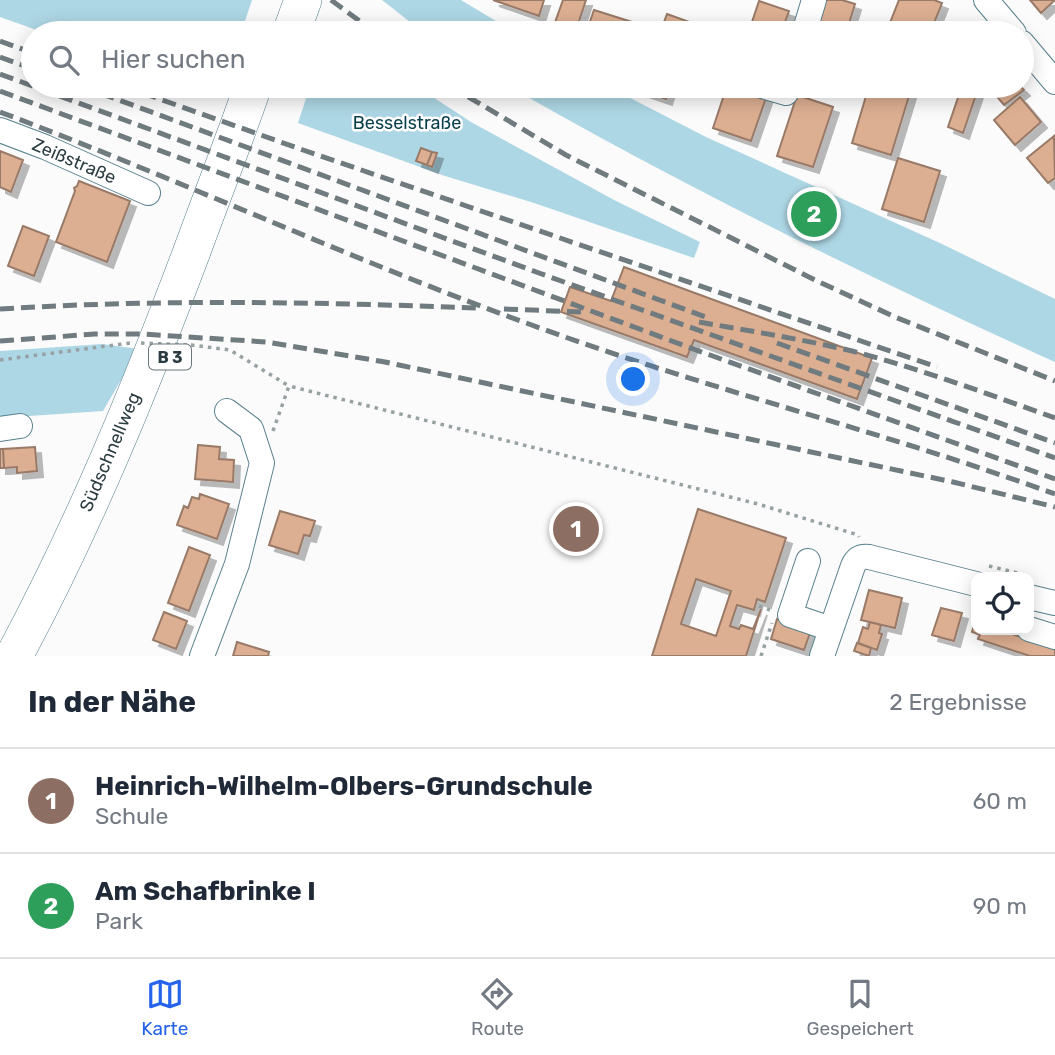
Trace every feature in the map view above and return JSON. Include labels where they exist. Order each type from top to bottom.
[{"type":"highway","points":[[275,21],[282,0]]},
{"type":"highway","points":[[295,21],[303,0]]},
{"type":"highway","name":"Südschnellweg","points":[[14,656],[88,504],[156,347],[249,98]]},
{"type":"highway","name":"Südschnellweg","points":[[35,656],[105,512],[173,352],[268,98]]},
{"type":"street","points":[[808,21],[814,0]]},
{"type":"street","points":[[986,0],[1004,21]]},
{"type":"street","points":[[1034,57],[1055,82]]},
{"type":"street","name":"Zeißstraße","points":[[0,131],[45,147],[148,193]]},
{"type":"street","points":[[202,656],[237,564],[262,463],[251,429],[226,411]]},
{"type":"street","points":[[822,656],[855,560],[869,557],[971,583]]},
{"type":"street","points":[[808,561],[790,615],[831,629]]},
{"type":"street","points":[[1034,598],[1055,603]]},
{"type":"street","points":[[1034,631],[1055,637]]},
{"type":"path","points":[[0,360],[120,343]]},
{"type":"path","points":[[141,344],[209,346],[230,350],[289,386],[771,508],[858,535],[860,558]]},
{"type":"path","points":[[262,463],[289,386]]},
{"type":"path","points":[[759,606],[776,612],[761,656]]},
{"type":"green space","points":[[0,0],[252,0],[245,21],[21,21],[21,24],[0,17]]},
{"type":"green space","points":[[382,0],[461,0],[496,21],[409,21]]},
{"type":"green space","name":"Besselstraße","points":[[306,98],[434,98],[471,122],[616,201],[700,242],[694,258],[534,203],[445,176],[298,123]]},
{"type":"green space","points":[[530,98],[630,98],[706,137],[942,244],[1055,299],[1055,362],[778,230]]},
{"type":"green space","points":[[102,344],[139,349],[103,411],[0,418],[0,351]]},
{"type":"building","points":[[493,0],[544,0],[539,16]]},
{"type":"building","points":[[563,0],[586,0],[579,21],[556,21]]},
{"type":"building","points":[[823,0],[842,0],[855,4],[850,21],[816,21]]},
{"type":"building","points":[[899,0],[934,0],[942,3],[935,21],[891,21]]},
{"type":"building","points":[[1030,0],[1055,0],[1041,13]]},
{"type":"building","points":[[759,1],[789,11],[785,21],[752,21]]},
{"type":"building","points":[[594,10],[629,21],[590,21]]},
{"type":"building","points":[[667,14],[687,21],[664,21]]},
{"type":"building","points":[[723,98],[766,98],[751,141],[713,128]]},
{"type":"building","points":[[796,98],[806,98],[833,107],[813,167],[777,156]]},
{"type":"building","points":[[865,98],[908,98],[891,155],[852,143]]},
{"type":"building","points":[[958,98],[975,98],[963,133],[948,127]]},
{"type":"building","points":[[998,98],[1013,98],[1004,105]]},
{"type":"building","points":[[1021,98],[1041,122],[1015,145],[994,120]]},
{"type":"building","points":[[1054,136],[1055,178],[1048,183],[1027,158]]},
{"type":"building","points":[[421,148],[432,152],[427,165],[416,161]]},
{"type":"building","points":[[0,151],[23,160],[11,192],[0,187]]},
{"type":"building","points":[[432,152],[437,153],[432,167],[427,165]]},
{"type":"building","points":[[898,158],[940,171],[924,222],[882,209]]},
{"type":"building","points":[[79,181],[130,201],[107,262],[56,242],[74,188]]},
{"type":"building","points":[[23,226],[49,236],[34,276],[8,266]]},
{"type":"building","points":[[624,267],[872,358],[857,399],[694,340],[687,357],[561,312],[570,287],[611,301]]},
{"type":"building","points":[[198,445],[220,447],[219,459],[234,460],[233,482],[195,479]]},
{"type":"building","points":[[35,447],[37,471],[17,473],[17,467],[4,468],[3,449]]},
{"type":"building","points":[[0,449],[3,449],[4,468],[0,468]]},
{"type":"building","points":[[200,494],[229,504],[217,539],[177,525],[184,506],[188,508],[192,497],[199,499]]},
{"type":"building","points":[[698,509],[786,538],[765,602],[757,599],[754,610],[737,605],[730,626],[739,629],[741,625],[753,629],[761,609],[746,656],[652,656]],"holes":[[[696,579],[731,591],[716,636],[681,624]]]},
{"type":"building","points":[[280,511],[315,521],[310,536],[304,535],[298,554],[269,545]]},
{"type":"building","points":[[189,547],[210,555],[189,611],[168,603]]},
{"type":"building","points":[[869,590],[902,598],[895,628],[861,620]]},
{"type":"building","points":[[941,608],[962,613],[954,641],[932,635]]},
{"type":"building","points":[[164,612],[187,621],[176,649],[153,640]]},
{"type":"building","points":[[777,619],[811,630],[804,650],[771,639]]},
{"type":"building","points":[[870,622],[881,625],[879,633],[882,634],[877,650],[858,643],[863,627],[868,629]]},
{"type":"building","points":[[980,635],[1015,635],[1055,648],[1055,656],[1030,656],[978,639]]},
{"type":"building","points":[[237,642],[269,652],[268,656],[233,656]]},
{"type":"building","points":[[857,643],[871,648],[869,656],[854,651]]},
{"type":"railway","points":[[331,0],[360,21]]},
{"type":"railway","points":[[0,41],[21,49]]},
{"type":"railway","points":[[0,57],[21,65]]},
{"type":"railway","points":[[0,74],[21,82]]},
{"type":"railway","points":[[0,91],[696,350],[1055,479]]},
{"type":"railway","points":[[65,98],[539,273],[1055,458]]},
{"type":"railway","points":[[113,98],[711,319]]},
{"type":"railway","points":[[157,98],[937,367]]},
{"type":"railway","points":[[470,98],[566,155],[815,280],[895,317],[1055,381]]},
{"type":"railway","points":[[0,112],[396,273],[529,324],[660,369],[924,450],[1055,494]]},
{"type":"railway","points":[[0,309],[238,302],[476,308]]},
{"type":"railway","points":[[504,309],[581,312]]},
{"type":"railway","points":[[699,322],[795,339],[878,358],[1055,418]]},
{"type":"railway","points":[[0,341],[95,334],[141,334],[267,342],[385,362],[953,482],[1055,507]]},
{"type":"railway","points":[[777,343],[1055,443]]},
{"type":"place","name":"Am Schafbrinke I","points":[[814,214]]},
{"type":"place","name":"Heinrich-Wilhelm-Olbers-Grundschule","points":[[576,529]]}]
